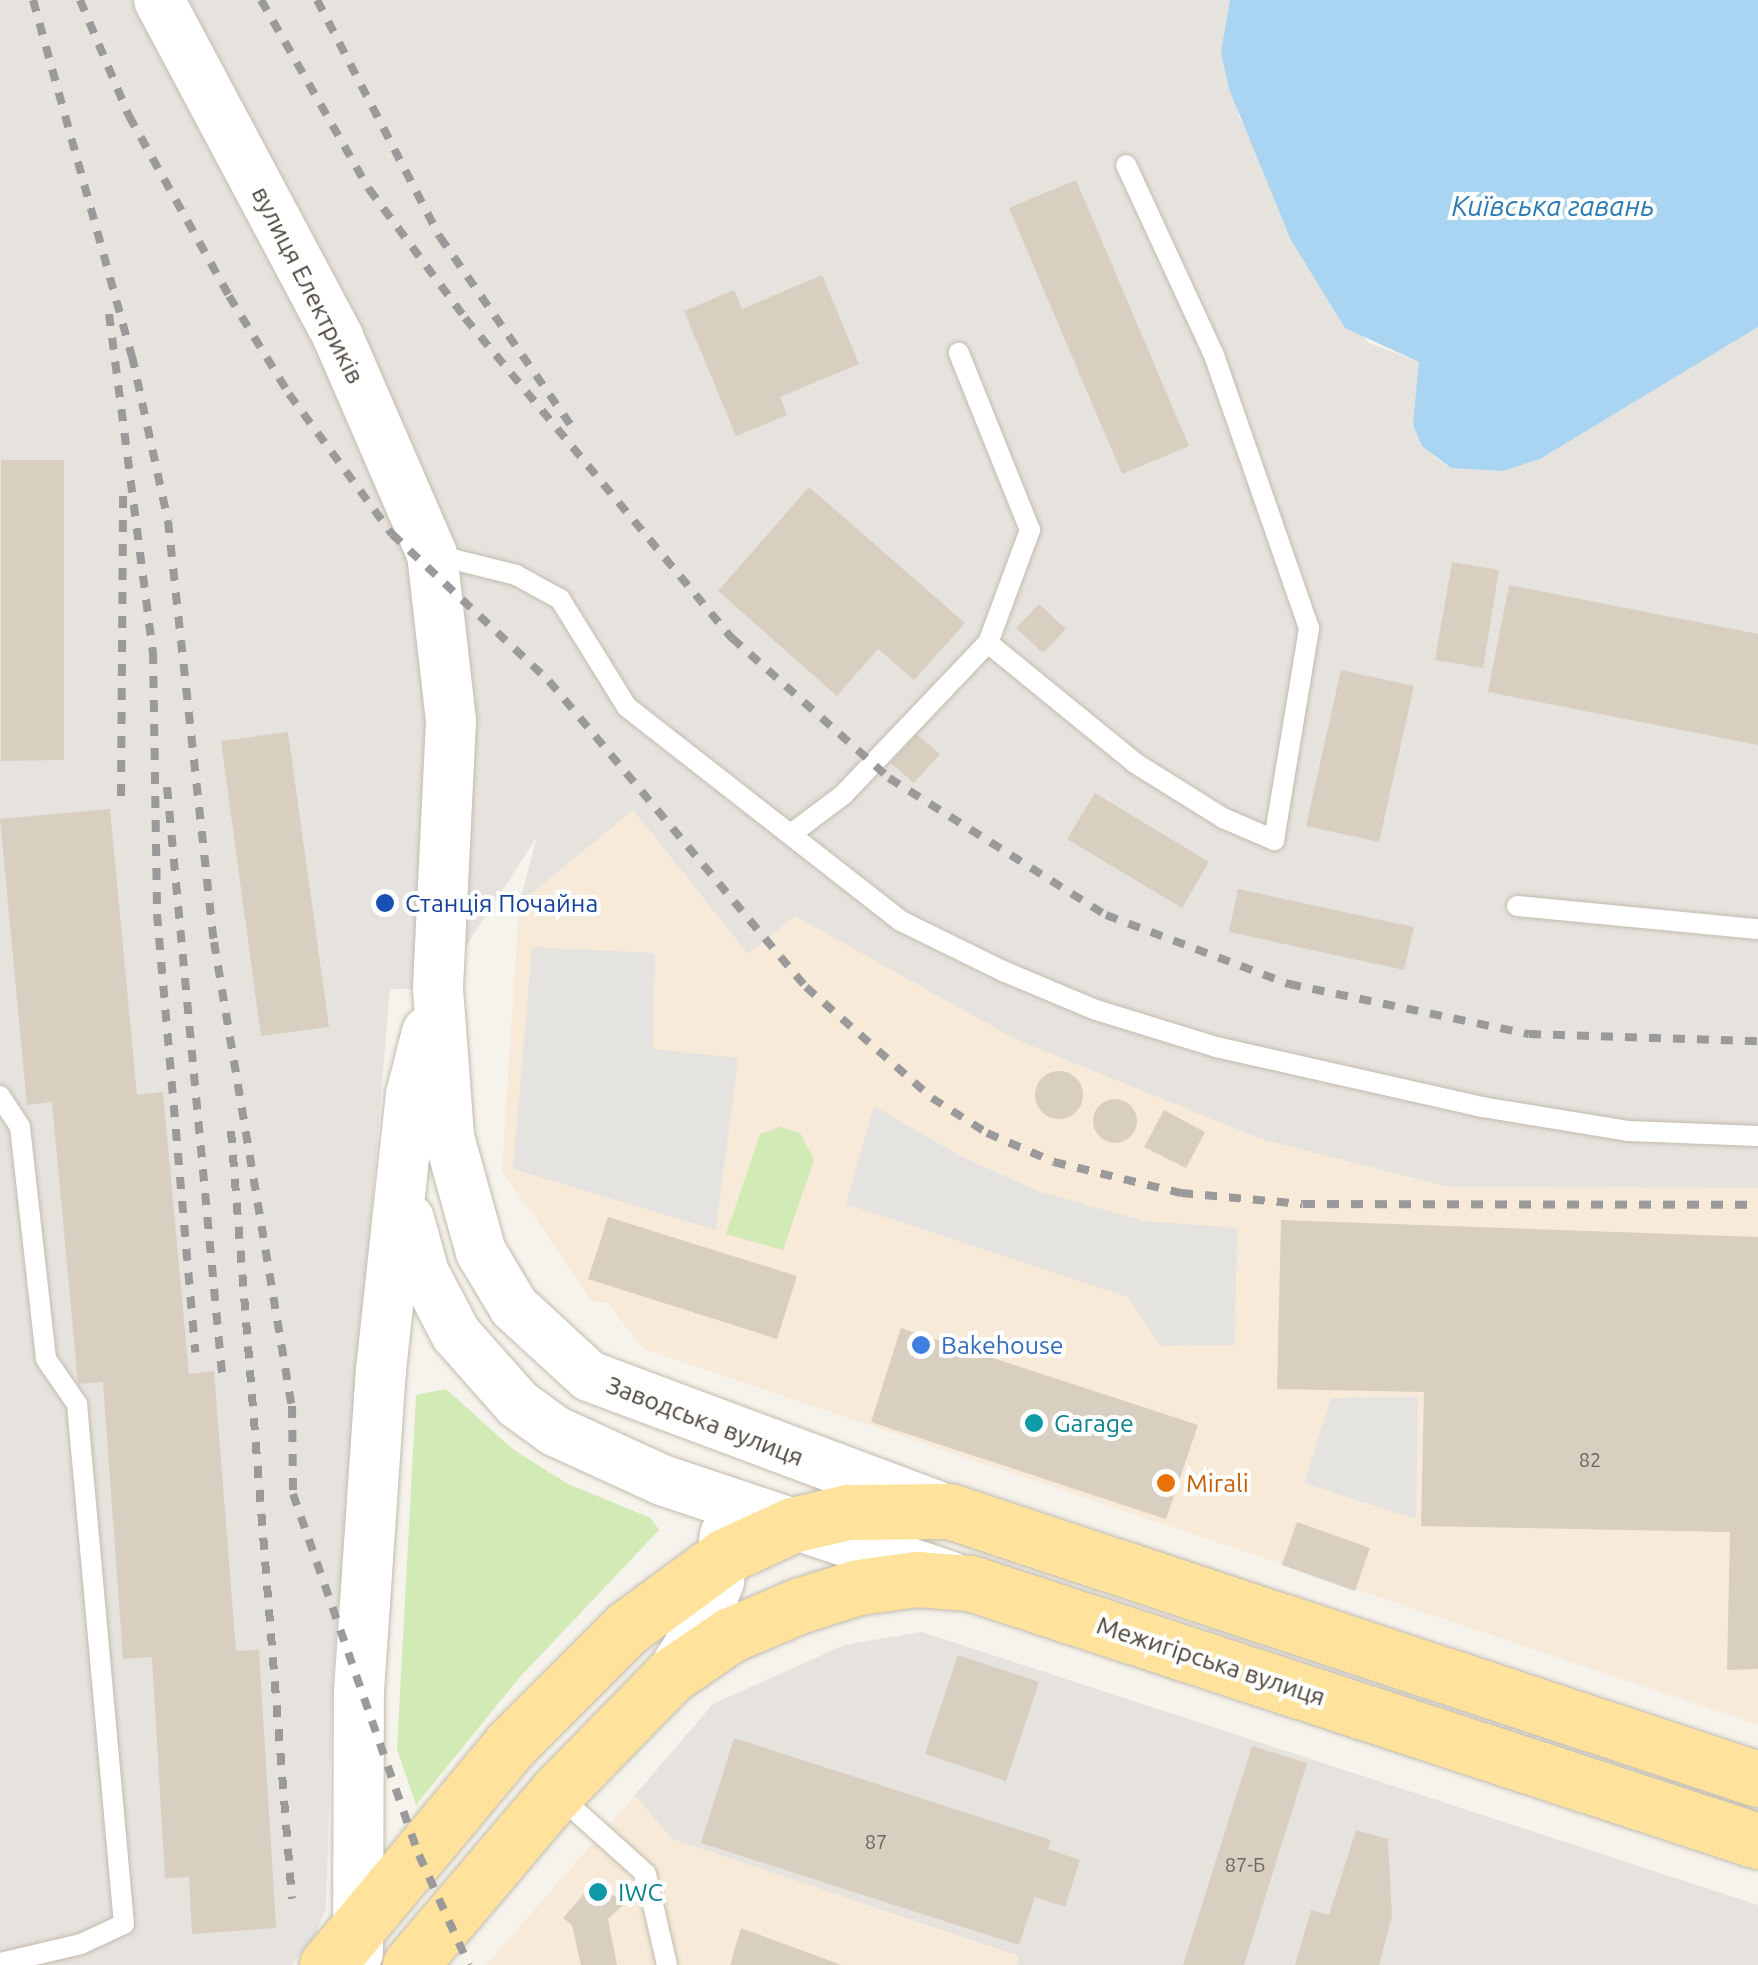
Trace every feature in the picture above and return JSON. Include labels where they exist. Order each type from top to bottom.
[{"type":"main road","points":[[725,1556],[792,1525],[848,1512],[949,1511],[1758,1779]]},
{"type":"main road","name":"Заводська вулиця","points":[[347,1954],[511,1744],[577,1676],[680,1584],[725,1556]]},
{"type":"main road","name":"Межигірська вулиця","points":[[670,1676],[730,1635],[858,1586],[916,1579],[970,1582],[1758,1841]]},
{"type":"main road","points":[[410,1965],[556,1794],[670,1676]]},
{"type":"street","name":"вулиця Електриків","points":[[159,0],[338,338],[434,566]]},
{"type":"street","name":"Заводська вулиця","points":[[434,566],[450,720],[438,989],[449,1137],[464,1202],[500,1287],[558,1354],[588,1376],[668,1411],[949,1511]]},
{"type":"street","name":"Заводська вулиця","points":[[347,1954],[359,1691],[407,1288],[401,1175],[411,1095],[438,989]]},
{"type":"street","points":[[407,1288],[446,1267],[473,1270],[500,1287]]},
{"type":"street","name":"Заводська вулиця","points":[[407,1288],[456,1334],[518,1404],[590,1450],[720,1500],[970,1582]]},
{"type":"street","points":[[668,1411],[692,1435],[720,1500],[725,1556],[703,1624],[670,1676]]},
{"type":"lane","points":[[988,643],[1135,763],[1223,818],[1274,840],[1308,628],[1213,353],[1126,165]]},
{"type":"lane","points":[[791,834],[843,795],[988,643],[1030,530],[959,353]]},
{"type":"lane","points":[[434,566],[516,575],[560,599],[627,707],[901,921],[1002,971],[1147,1026],[1482,1107],[1628,1131],[1758,1136]]},
{"type":"lane","points":[[1517,906],[1758,928]]},
{"type":"lane","points":[[0,1096],[20,1128],[46,1358],[77,1404],[124,1924],[80,1944],[0,1963]]},
{"type":"lane","points":[[556,1794],[646,1874],[667,1965]]},
{"type":"shaded area","points":[[0,0],[1230,0],[1221,51],[1240,119],[1367,342],[1419,362],[1417,395],[1434,457],[1451,468],[1503,471],[1540,459],[1758,327],[1758,1188],[1448,1187],[1261,1139],[1015,1039],[795,916],[748,954],[633,810],[519,904],[537,837],[438,989],[390,989],[333,1671],[326,1909],[315,1935],[292,1965],[0,1965]]},
{"type":"shaded area","points":[[633,810],[748,954],[795,916],[1015,1039],[1261,1139],[1448,1187],[1758,1188],[1758,1725],[644,1349],[607,1303],[592,1301],[502,1170],[519,904]]},
{"type":"shaded area","points":[[532,947],[655,953],[653,1049],[738,1058],[716,1230],[513,1169]]},
{"type":"shaded area","points":[[874,1106],[960,1156],[1038,1191],[1144,1221],[1237,1228],[1235,1345],[1160,1346],[1128,1297],[846,1204]]},
{"type":"shaded area","points":[[1418,1397],[1416,1519],[1304,1483],[1331,1398]]},
{"type":"shaded area","points":[[922,1632],[1758,1905],[1758,1965],[1017,1965],[1019,1956],[672,1839],[635,1795],[713,1704],[844,1645]]},
{"type":"shaded area","points":[[635,1795],[672,1839],[1020,1956],[1017,1965],[486,1965]]},
{"type":"green space","points":[[780,1127],[800,1133],[814,1160],[783,1250],[726,1234],[760,1134]]},
{"type":"green space","points":[[446,1389],[514,1450],[568,1484],[651,1518],[659,1530],[519,1678],[416,1805],[397,1749],[416,1395]]},
{"type":"water","name":"Київська гавань","points":[[1230,0],[1758,0],[1758,327],[1540,459],[1503,471],[1451,468],[1422,446],[1413,425],[1419,362],[1345,328],[1291,240],[1229,89],[1221,51]]},
{"type":"building","points":[[1076,180],[1189,446],[1122,474],[1009,208]]},
{"type":"building","points":[[822,275],[859,364],[780,397],[787,415],[736,436],[684,311],[734,290],[742,309]]},
{"type":"building","points":[[1,460],[64,460],[64,760],[1,761]]},
{"type":"building","points":[[809,487],[965,623],[914,680],[878,649],[837,696],[718,591]]},
{"type":"building","points":[[1452,562],[1499,570],[1483,668],[1435,660]]},
{"type":"building","points":[[1509,585],[1758,634],[1758,745],[1488,692]]},
{"type":"building","points":[[1039,604],[1066,629],[1043,653],[1016,628]]},
{"type":"building","points":[[1341,670],[1414,686],[1379,842],[1306,826]]},
{"type":"building","points":[[288,732],[329,1027],[261,1036],[221,741]]},
{"type":"building","points":[[916,734],[940,754],[914,783],[891,763]]},
{"type":"building","points":[[1095,793],[1209,862],[1182,908],[1067,839]]},
{"type":"building","points":[[110,809],[137,1095],[163,1092],[189,1374],[214,1371],[236,1651],[259,1650],[276,1928],[192,1934],[189,1877],[165,1878],[152,1657],[123,1659],[103,1382],[78,1384],[52,1102],[27,1105],[0,819]]},
{"type":"building","points":[[1238,889],[1414,927],[1404,970],[1229,932]]},
{"type":"building","points":[[1059,1071],[1076,1078],[1083,1095],[1076,1112],[1059,1119],[1042,1112],[1035,1095],[1042,1078]]},
{"type":"building","points":[[1115,1099],[1130,1106],[1137,1121],[1130,1136],[1115,1143],[1100,1136],[1093,1121],[1100,1106]]},
{"type":"building","points":[[1164,1110],[1205,1132],[1186,1168],[1144,1147]]},
{"type":"building","points":[[608,1217],[797,1276],[777,1339],[588,1279]]},
{"type":"building","points":[[1281,1220],[1758,1237],[1758,1669],[1727,1670],[1730,1532],[1421,1526],[1424,1392],[1277,1389]]},
{"type":"building","name":"Garage","points":[[901,1328],[1198,1425],[1166,1519],[871,1422]]},
{"type":"building","points":[[1297,1522],[1370,1548],[1355,1591],[1282,1565]]},
{"type":"building","points":[[958,1655],[1039,1682],[1006,1781],[925,1754]]},
{"type":"building","points":[[734,1738],[1051,1840],[1048,1849],[1080,1860],[1065,1907],[1035,1897],[1019,1945],[701,1843]]},
{"type":"building","points":[[1252,1746],[1307,1763],[1244,1965],[1183,1965]]},
{"type":"building","points":[[1356,1830],[1388,1839],[1392,1916],[1379,1965],[1295,1965],[1311,1910],[1329,1915]]},
{"type":"building","points":[[596,1880],[624,1904],[608,1919],[617,1965],[581,1965],[572,1925],[563,1918]]},
{"type":"building","points":[[741,1928],[841,1965],[730,1965]]},
{"type":"railway","points":[[33,0],[132,356],[168,521],[214,942],[292,1406],[293,1494],[419,1855],[469,1965]]},
{"type":"railway","points":[[80,0],[129,116],[229,296],[289,394],[392,534],[549,681],[806,987],[932,1098],[987,1133],[1054,1162],[1181,1193],[1303,1204],[1758,1205]]},
{"type":"railway","points":[[261,0],[369,189],[465,318],[732,638],[889,778],[1106,915],[1289,984],[1529,1034],[1758,1041]]},
{"type":"railway","points":[[317,0],[440,237],[570,424]]},
{"type":"railway","points":[[109,314],[153,652],[157,914],[195,1352]]},
{"type":"railway","points":[[121,796],[123,494]]},
{"type":"railway","points":[[167,787],[222,1373]]},
{"type":"railway","points":[[231,1131],[292,1899]]},
{"type":"place","name":"Станція Почайна","points":[[385,903]]},
{"type":"place","name":"Bakehouse","points":[[921,1345]]},
{"type":"place","name":"Garage","points":[[1034,1423]]},
{"type":"place","name":"Mirali","points":[[1166,1483]]},
{"type":"place","name":"IWC","points":[[598,1892]]}]
